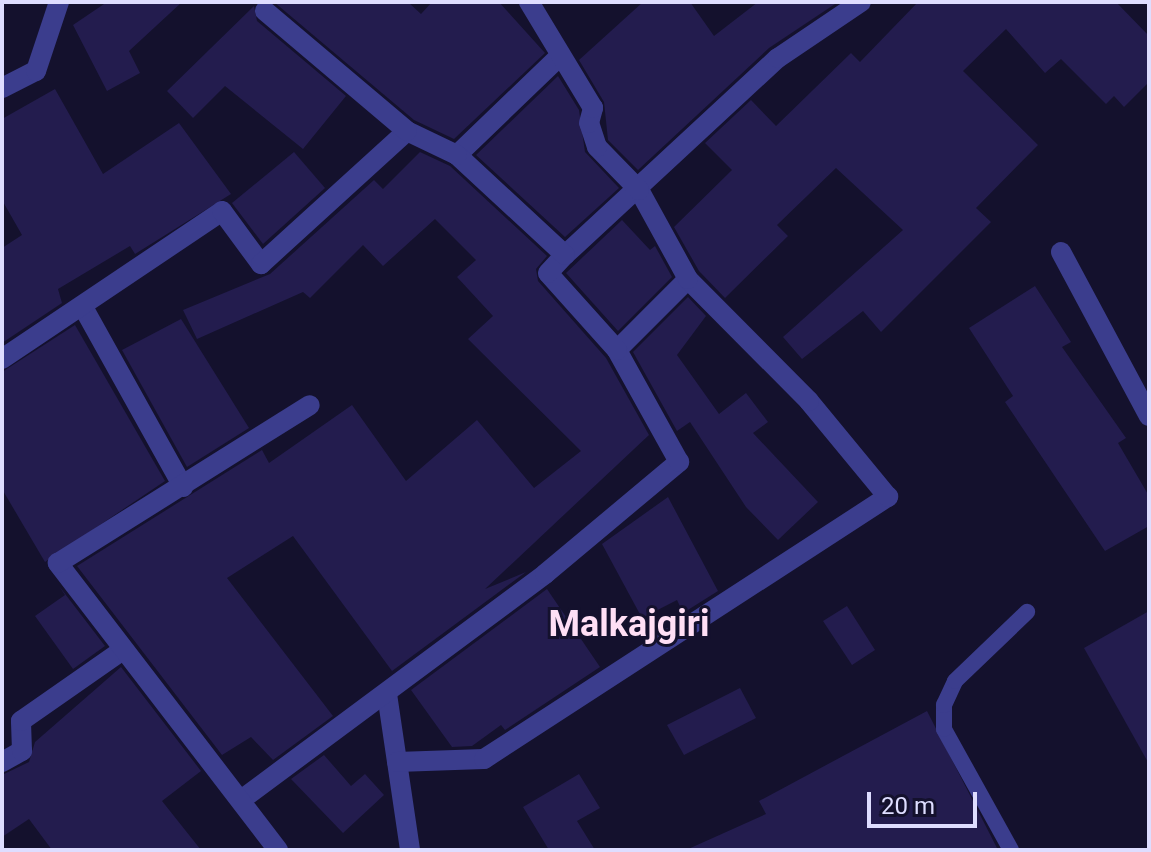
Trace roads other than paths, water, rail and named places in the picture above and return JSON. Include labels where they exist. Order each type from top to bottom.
[{"type":"street","points":[[2,88],[36,71],[59,2]]},
{"type":"street","points":[[397,762],[484,759],[888,497],[809,401],[688,279],[639,190],[597,147],[589,123],[593,108],[559,57],[529,2]]},
{"type":"street","points":[[241,800],[387,694],[679,462],[617,350],[548,273],[778,58],[861,2]]},
{"type":"street","points":[[265,11],[407,131],[457,155],[565,255]]},
{"type":"street","points":[[457,155],[559,57]]},
{"type":"street","points":[[2,359],[222,211],[261,264],[407,131]]},
{"type":"street","points":[[1061,252],[1147,407]]},
{"type":"street","points":[[617,350],[688,279]]},
{"type":"street","points":[[83,307],[183,487]]},
{"type":"street","points":[[278,850],[120,652],[58,563],[310,405]]},
{"type":"street","points":[[2,762],[22,751],[21,721],[120,652]]},
{"type":"street","points":[[387,694],[410,850]]},
{"type":"lane","points":[[1011,850],[944,729],[944,705],[955,681],[1027,612]]},
{"type":"district","name":"Malkajgiri","points":[[629,625]]}]
